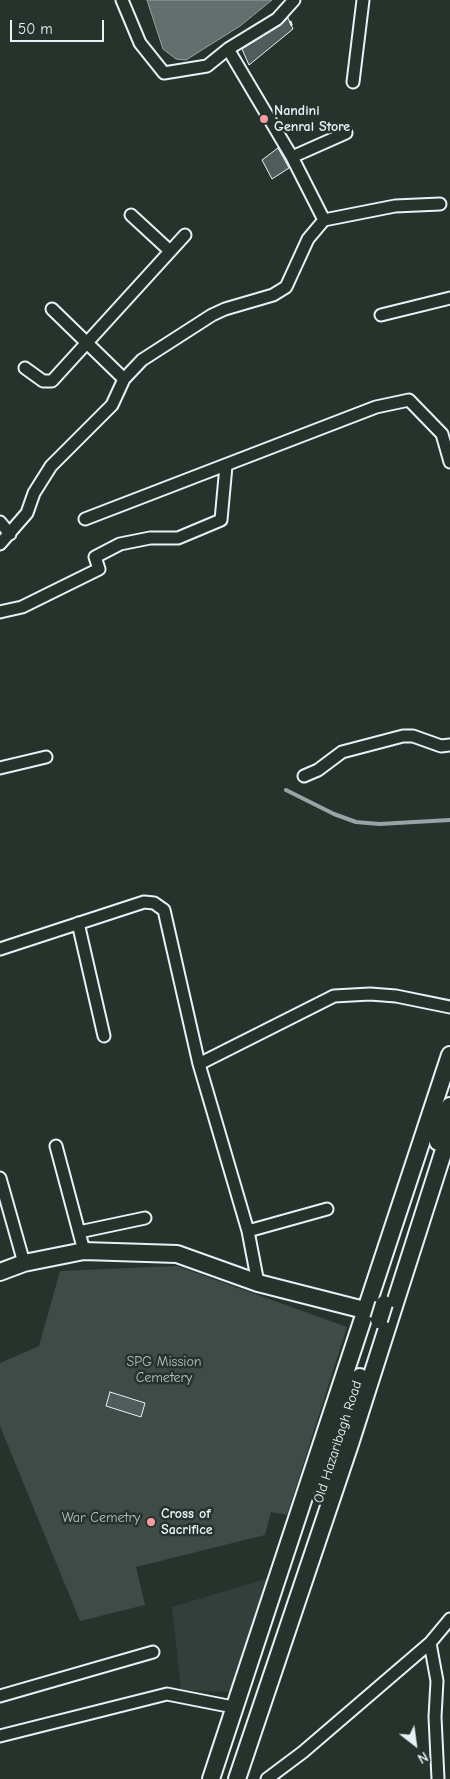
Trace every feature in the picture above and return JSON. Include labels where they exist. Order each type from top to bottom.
[{"type":"street","points":[[122,0],[140,43],[164,73],[206,66],[228,49],[277,19],[294,0]]},
{"type":"street","points":[[353,82],[362,0]]},
{"type":"street","points":[[228,49],[292,157],[324,220]]},
{"type":"street","points":[[292,157],[346,132]]},
{"type":"street","points":[[0,544],[27,513],[34,493],[51,466],[112,405],[124,378],[142,360],[212,315],[225,309],[273,296],[286,286],[308,239],[324,220],[395,206],[440,204]]},
{"type":"street","points":[[131,215],[170,251]]},
{"type":"street","points":[[25,368],[43,381],[52,381],[88,344],[184,235]]},
{"type":"street","points":[[381,315],[450,298]]},
{"type":"street","points":[[52,308],[124,378]]},
{"type":"street","points":[[85,519],[376,407],[409,400],[446,432],[450,462]]},
{"type":"street","points":[[0,612],[22,607],[99,569],[95,557],[120,544],[150,538],[178,538],[220,520],[226,466]]},
{"type":"street","points":[[0,522],[10,534]]},
{"type":"street","points":[[304,776],[318,770],[342,752],[403,736],[413,736],[441,746],[450,744]]},
{"type":"street","points":[[0,768],[46,757]]},
{"type":"street","points":[[0,949],[144,902],[154,903],[164,910],[199,1064],[248,1231],[258,1283]]},
{"type":"street","points":[[78,923],[104,1036]]},
{"type":"street","points":[[199,1064],[334,996],[370,994],[396,996],[450,1007]]},
{"type":"street","points":[[237,1779],[378,1312],[450,1055]]},
{"type":"street","name":"Old Hazaribagh Road","points":[[227,1779],[378,1312],[450,1079]]},
{"type":"street","name":"Old Hazaribagh Road","points":[[219,1779],[450,1106]]},
{"type":"street","points":[[211,1779],[233,1707],[378,1312],[450,1131]]},
{"type":"street","points":[[56,1146],[84,1251]]},
{"type":"street","points":[[0,1178],[24,1263]]},
{"type":"street","points":[[248,1231],[327,1210]]},
{"type":"street","points":[[78,1232],[145,1218]]},
{"type":"street","points":[[0,1272],[24,1263],[84,1251],[177,1254],[258,1283],[378,1312]]},
{"type":"street","points":[[267,1779],[303,1752],[430,1643],[450,1619]]},
{"type":"street","points":[[430,1643],[437,1681],[435,1717],[438,1779]]},
{"type":"street","points":[[0,1696],[153,1652]]},
{"type":"street","points":[[0,1736],[167,1694],[233,1707]]},
{"type":"shaded area","points":[[147,0],[272,0],[240,26],[186,60],[176,59],[163,49]]},
{"type":"shaded area","points":[[269,1578],[232,1692],[181,1690],[172,1607]]},
{"type":"green space","name":"SPG Mission Cemetery","points":[[177,1266],[347,1327],[287,1515],[271,1512],[265,1535],[136,1567],[145,1605],[80,1621],[0,1426],[0,1363],[39,1346],[60,1271]]},
{"type":"building","points":[[288,18],[293,29],[249,65],[242,49],[281,25]]},
{"type":"building","points":[[278,148],[289,168],[272,179],[262,160]]},
{"type":"building","points":[[110,1392],[145,1403],[141,1417],[106,1406]]},
{"type":"waterway","points":[[286,790],[334,814],[356,822],[379,824],[450,820]]},
{"type":"place","name":"Nandini Genral Store","points":[[264,119]]},
{"type":"place","name":"Cross of Sacrifice","points":[[151,1522]]},
{"type":"park label","name":"War Cemetry","points":[[101,1518]]}]
